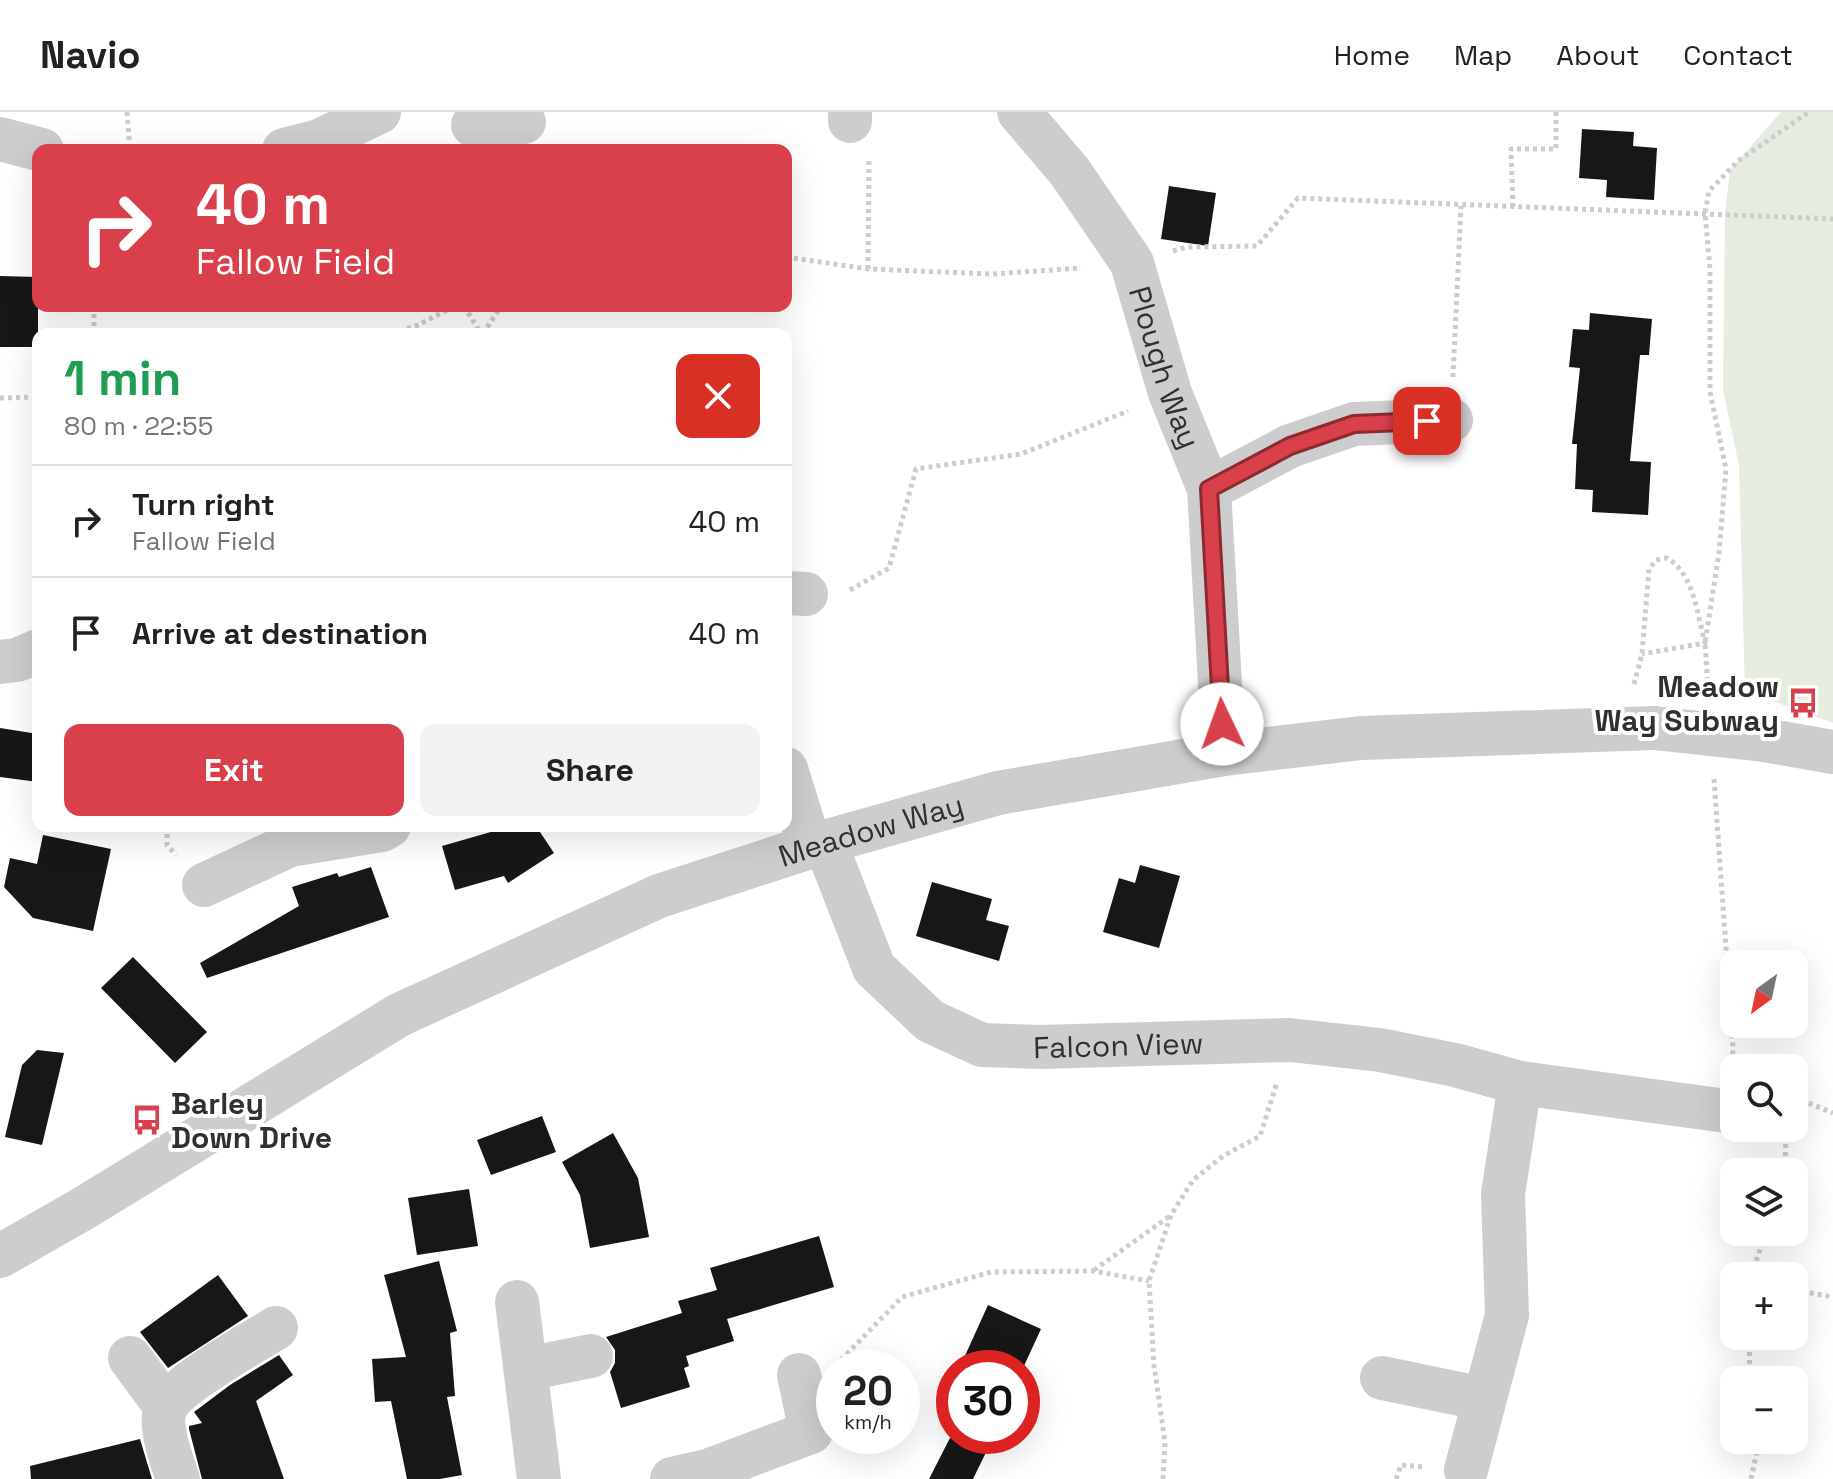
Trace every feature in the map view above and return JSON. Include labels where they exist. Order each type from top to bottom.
[{"type":"street","points":[[307,144],[379,112]]},
{"type":"street","name":"Plough Way","points":[[1022,113],[1070,172],[1132,263],[1170,393],[1209,489],[1224,754]]},
{"type":"street","points":[[0,139],[32,147]]},
{"type":"street","points":[[1209,489],[1290,446],[1354,424],[1451,420]]},
{"type":"street","points":[[0,662],[32,654]]},
{"type":"street","name":"Meadow Way","points":[[0,1256],[399,1015],[659,896],[818,844],[998,793],[1224,754],[1361,738],[1639,728],[1764,740],[1833,752]]},
{"type":"street","name":"Falcon View","points":[[792,783],[874,968],[930,1021],[982,1045],[1040,1047],[1290,1040],[1395,1053],[1520,1083],[1720,1110]]},
{"type":"street","points":[[204,885],[290,845],[370,832]]},
{"type":"street","points":[[1466,1470],[1507,1315],[1503,1194],[1520,1083]]},
{"type":"street","points":[[517,1302],[539,1479]]},
{"type":"street","points":[[166,1407],[186,1386],[276,1328]]},
{"type":"street","points":[[526,1369],[591,1356]]},
{"type":"street","points":[[130,1358],[166,1407],[169,1454],[178,1479]]},
{"type":"street","points":[[672,1479],[707,1471],[811,1432],[799,1375]]},
{"type":"street","points":[[1382,1378],[1484,1399]]},
{"type":"path","points":[[127,112],[130,144]]},
{"type":"path","points":[[1513,207],[1511,149],[1556,149],[1556,112]]},
{"type":"path","points":[[1705,643],[1719,553],[1726,469],[1710,392],[1710,269],[1705,213],[1709,191],[1738,161],[1809,112]]},
{"type":"path","points":[[850,116],[870,163],[868,269]]},
{"type":"path","points":[[792,258],[868,269],[992,274],[1132,263],[1187,247],[1257,246],[1298,198],[1833,219]]},
{"type":"path","points":[[1451,420],[1461,206]]},
{"type":"path","points":[[409,328],[443,312]]},
{"type":"path","points":[[796,594],[841,595],[889,568],[916,469],[1021,454],[1170,393]]},
{"type":"path","points":[[0,398],[32,397]]},
{"type":"path","points":[[1639,728],[1649,569],[1656,560],[1667,558],[1680,566],[1687,579],[1705,643],[1708,690]]},
{"type":"path","points":[[1642,654],[1705,643]]},
{"type":"path","points":[[1713,767],[1733,1047]]},
{"type":"path","points":[[1163,1479],[1165,1442],[1154,1365],[1149,1281],[1171,1215],[1193,1180],[1223,1156],[1260,1136],[1290,1040]]},
{"type":"path","points":[[1808,1103],[1833,1113]]},
{"type":"path","points":[[1093,1271],[1171,1215]]},
{"type":"path","points":[[799,1375],[837,1364],[902,1297],[991,1272],[1093,1271],[1149,1281]]},
{"type":"path","points":[[1808,1293],[1833,1297]]},
{"type":"path","points":[[1751,1479],[1756,1454]]},
{"type":"shaded area","points":[[1781,112],[1833,112],[1833,723],[1745,691],[1739,466],[1723,390],[1725,212],[1730,170]]},
{"type":"building","points":[[1582,129],[1634,132],[1633,146],[1657,148],[1654,200],[1606,197],[1607,180],[1579,178]]},
{"type":"building","points":[[1169,186],[1216,193],[1208,246],[1161,239]]},
{"type":"building","points":[[0,276],[32,277],[32,312],[38,312],[38,328],[32,328],[32,347],[0,347]]},
{"type":"building","points":[[1590,313],[1652,319],[1649,355],[1640,355],[1630,461],[1651,462],[1648,515],[1592,512],[1593,490],[1575,489],[1577,444],[1572,444],[1580,368],[1569,367],[1573,329],[1589,330]]},
{"type":"building","points":[[0,728],[32,733],[32,781],[0,777]]},
{"type":"building","points":[[491,832],[540,832],[554,853],[508,883],[504,876],[455,890],[442,846]]},
{"type":"building","points":[[43,835],[111,849],[93,931],[33,918],[4,887],[10,858],[37,864]]},
{"type":"building","points":[[1140,865],[1180,876],[1159,948],[1103,932],[1119,878],[1135,883]]},
{"type":"building","points":[[371,867],[389,917],[207,978],[200,963],[299,906],[292,887],[337,873],[339,877]]},
{"type":"building","points":[[932,882],[992,899],[986,920],[1009,926],[999,961],[916,936]]},
{"type":"building","points":[[133,957],[207,1032],[175,1063],[101,988]]},
{"type":"building","points":[[37,1050],[64,1053],[42,1145],[5,1137],[22,1065]]},
{"type":"building","points":[[542,1116],[556,1152],[491,1175],[477,1140]]},
{"type":"building","points":[[613,1133],[638,1178],[649,1237],[590,1248],[580,1195],[562,1162]]},
{"type":"building","points":[[469,1189],[478,1246],[417,1255],[408,1198]]},
{"type":"building","points":[[819,1236],[834,1287],[727,1319],[734,1341],[686,1356],[689,1366],[684,1368],[690,1387],[621,1408],[610,1372],[615,1363],[615,1350],[606,1337],[682,1313],[678,1301],[717,1290],[710,1268]]},
{"type":"building","points":[[439,1261],[457,1331],[450,1333],[455,1396],[447,1397],[462,1475],[407,1479],[391,1401],[375,1402],[372,1359],[406,1357],[384,1275]]},
{"type":"building","points":[[218,1275],[248,1316],[168,1368],[140,1332]]},
{"type":"building","points":[[988,1305],[1041,1329],[1031,1350],[968,1350]]},
{"type":"building","points":[[279,1355],[293,1375],[256,1401],[284,1479],[202,1479],[189,1429],[189,1426],[202,1423],[194,1412]]},
{"type":"building","points":[[140,1439],[152,1479],[31,1479],[30,1466]]},
{"type":"building","points":[[942,1454],[985,1454],[973,1479],[929,1479]]},
{"type":"place","name":"Meadow Way Subway","points":[[1803,703]]},
{"type":"place","name":"Barley Down Drive","points":[[147,1120]]},
{"type":"route","points":[[1222,724],[1209,489],[1290,446],[1354,424],[1427,421]]}]
